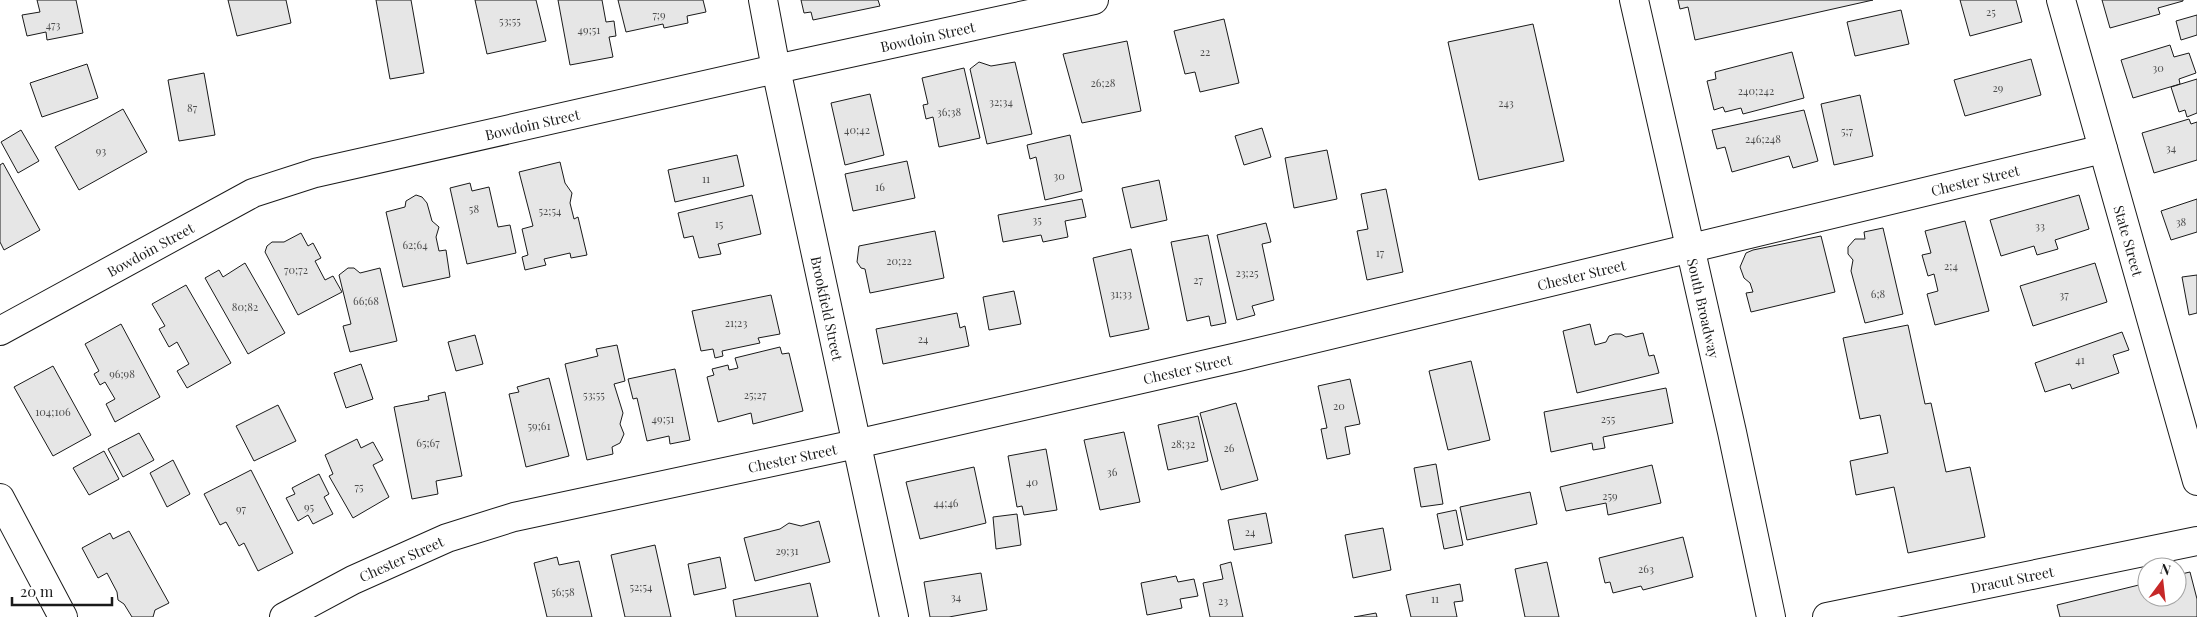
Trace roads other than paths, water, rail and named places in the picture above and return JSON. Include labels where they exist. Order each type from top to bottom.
[{"type":"street","name":"Brookfield Street","points":[[763,0],[894,617]]},
{"type":"street","name":"Bowdoin Street","points":[[0,331],[253,193],[315,174],[776,68],[1094,0]]},
{"type":"street","name":"South Broadway","points":[[1634,0],[1732,432],[1771,617]]},
{"type":"street","name":"State Street","points":[[2061,0],[2197,481]]},
{"type":"street","name":"Chester Street","points":[[284,617],[353,580],[447,538],[505,519],[856,444],[1238,357],[2103,149]]},
{"type":"street","points":[[0,498],[63,617]]},
{"type":"street","name":"Dracut Street","points":[[1827,617],[2197,541]]}]
